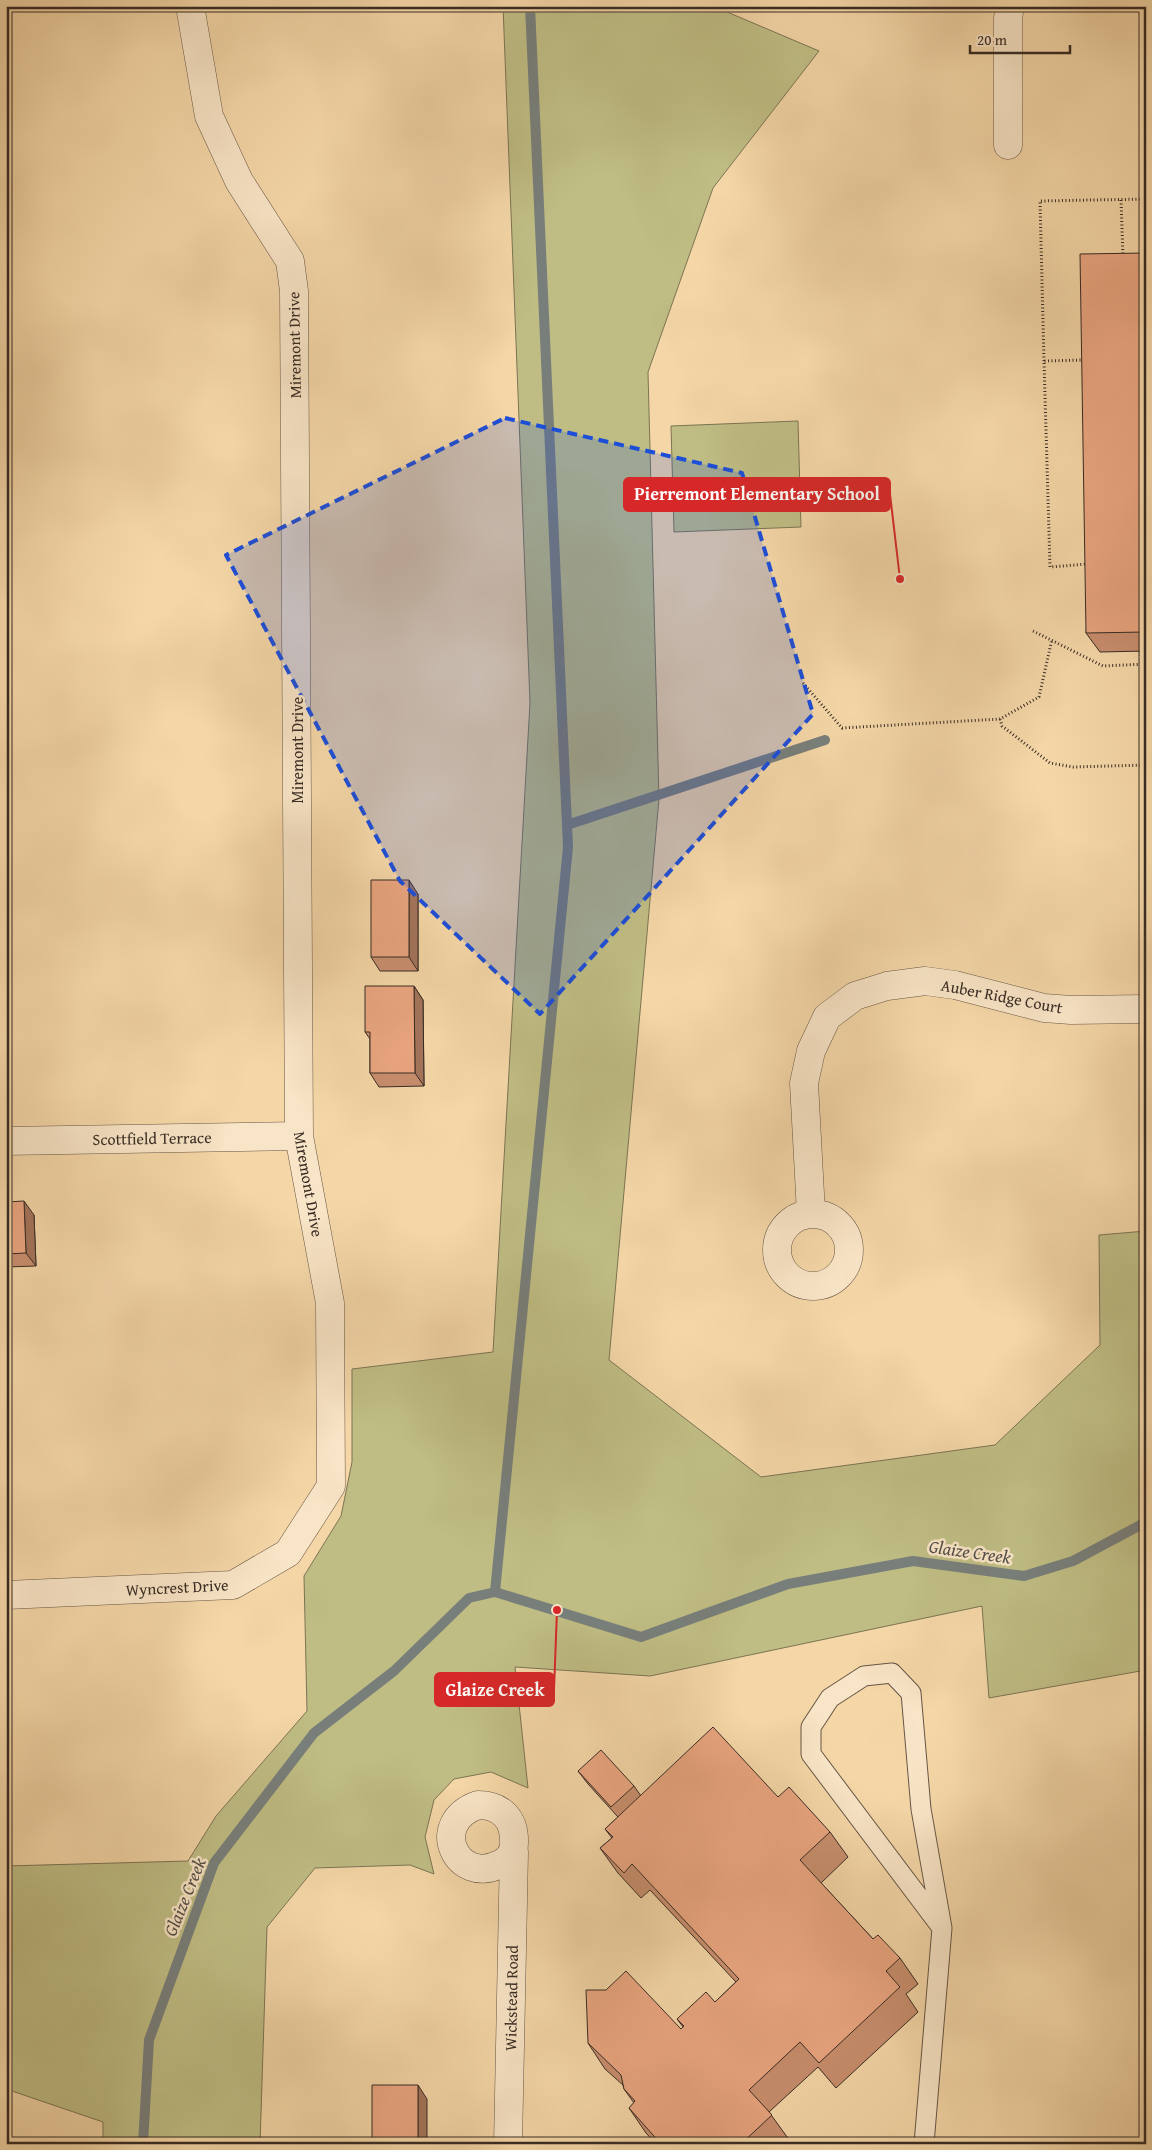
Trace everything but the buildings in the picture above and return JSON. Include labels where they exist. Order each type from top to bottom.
[{"type":"street","name":"Miremont Drive","points":[[190,6],[208,116],[239,182],[290,261],[294,291],[299,1136],[330,1303],[331,1486],[316,1511]]},
{"type":"street","points":[[1008,146],[1008,18],[1010,6]]},
{"type":"street","name":"Auber Ridge Court","points":[[811,1213],[804,1083],[811,1051],[828,1017],[855,996],[887,986],[925,981],[954,985],[1044,1008],[1071,1010],[1146,1009]]},
{"type":"street","name":"Scottfield Terrace","points":[[6,1141],[299,1136]]},
{"type":"street","name":"Wyncrest Drive","points":[[6,1595],[233,1585],[288,1554],[316,1511]]},
{"type":"street","name":"Wickstead Road","points":[[508,2144],[514,1852]]},
{"type":"lane","points":[[924,2144],[942,1928],[921,1809],[912,1693],[892,1673],[864,1676],[830,1698],[811,1727],[811,1754],[942,1928]]},
{"type":"path","points":[[1141,199],[1146,204]]},
{"type":"path","points":[[1088,564],[1050,566],[1040,201],[1146,199]]},
{"type":"path","points":[[1121,200],[1123,264]]},
{"type":"path","points":[[1044,361],[1086,360]]},
{"type":"path","points":[[1033,631],[1103,666],[1144,664],[1139,642]]},
{"type":"path","points":[[803,683],[842,728],[1000,719],[1039,697],[1052,639]]},
{"type":"path","points":[[1000,719],[1002,726],[1050,763],[1073,767],[1146,765]]},
{"type":"highlighted area","points":[[505,418],[742,473],[813,714],[540,1014],[400,881],[226,555]]},
{"type":"shaded area","points":[[503,6],[713,6],[819,51],[713,188],[648,372],[659,799],[609,1360],[761,1477],[995,1445],[1100,1345],[1099,1235],[1146,1231],[1146,1670],[989,1698],[982,1606],[650,1676],[515,1667],[528,1788],[491,1772],[454,1779],[434,1800],[425,1837],[434,1874],[410,1865],[315,1868],[267,1927],[260,2144],[103,2144],[103,2122],[6,2089],[6,1866],[188,1861],[216,1816],[307,1711],[304,1576],[341,1516],[352,1462],[352,1369],[493,1352],[530,703]]},
{"type":"shaded area","points":[[798,421],[801,527],[674,532],[671,426]]},
{"type":"waterway","points":[[495,1592],[568,847],[530,6]]},
{"type":"waterway","points":[[567,825],[825,740]]},
{"type":"waterway","name":"Glaize Creek","points":[[143,2144],[149,2040],[214,1863],[314,1733],[394,1671],[469,1598],[495,1592],[641,1637],[788,1584],[913,1561],[1024,1576],[1073,1561],[1146,1522]]},
{"type":"place","name":"Pierremont Elementary School","points":[[900,579]]},
{"type":"place","name":"Glaize Creek","points":[[557,1610]]}]
